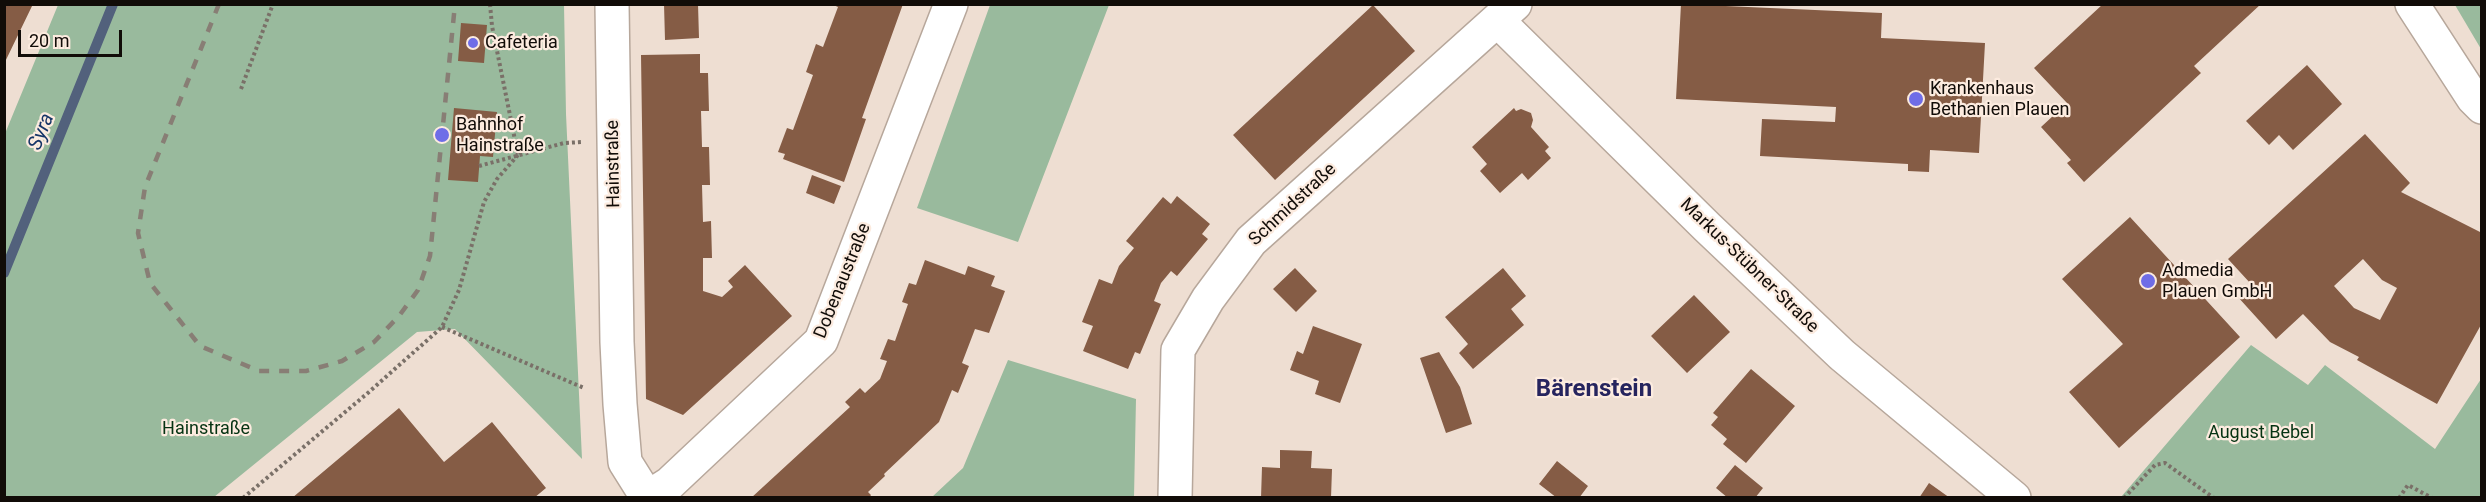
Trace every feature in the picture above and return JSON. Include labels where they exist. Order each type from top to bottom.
[{"type":"street","name":"Hainstraße","points":[[612,4],[616,342],[620,404],[625,462],[647,497]]},
{"type":"street","name":"Dobenaustraße","points":[[647,497],[669,484],[821,341],[951,4]]},
{"type":"street","points":[[2412,4],[2481,107]]},
{"type":"street","name":"Schmidstraße","points":[[1175,498],[1178,350],[1208,299],[1251,242],[1506,13]]},
{"type":"street","name":"Markus-Stübner-Straße","points":[[1506,13],[1707,227],[1842,355],[2014,498]]},
{"type":"path","points":[[241,88],[273,4]]},
{"type":"path","points":[[490,4],[492,26],[518,155]]},
{"type":"path","points":[[479,166],[564,143],[582,142]]},
{"type":"path","points":[[243,498],[442,327],[459,290],[484,202],[497,179],[518,155]]},
{"type":"path","points":[[442,327],[584,388]]},
{"type":"path","points":[[2124,498],[2155,465],[2165,464],[2214,498]]},
{"type":"path","points":[[2399,498],[2408,485],[2432,498]]},
{"type":"green space","points":[[58,5],[564,5],[566,114],[582,459],[455,329],[417,332],[214,497],[5,497],[4,136]]},
{"type":"green space","points":[[990,5],[1109,5],[1018,242],[917,208]]},
{"type":"green space","points":[[2455,5],[2481,5],[2481,49]]},
{"type":"green space","name":"August Bebel","points":[[2251,345],[2308,385],[2325,365],[2435,449],[2481,379],[2481,497],[2121,497]]},
{"type":"green space","points":[[1008,360],[1136,399],[1134,497],[932,497],[963,468]]},
{"type":"building","points":[[4,4],[33,4],[4,64]]},
{"type":"building","points":[[664,4],[698,4],[699,38],[665,40]]},
{"type":"building","points":[[831,4],[903,4],[862,118],[866,119],[844,182],[783,159],[785,154],[778,152],[787,128],[793,130],[813,75],[806,72],[816,44],[823,47],[838,7]]},
{"type":"building","points":[[1681,4],[1882,13],[1881,38],[1985,43],[1979,153],[1930,150],[1929,172],[1908,171],[1908,164],[1760,156],[1762,119],[1835,122],[1836,107],[1676,99]]},
{"type":"building","points":[[2103,4],[2261,4],[2194,66],[2201,73],[2084,182],[2067,163],[2071,160],[2041,127],[2067,103],[2034,68]]},
{"type":"building","points":[[1373,5],[1415,51],[1275,180],[1233,135]]},
{"type":"building","name":"Cafeteria","points":[[461,23],[487,25],[484,63],[458,61]]},
{"type":"building","points":[[700,54],[700,73],[708,73],[709,111],[701,111],[702,147],[709,147],[710,185],[702,185],[703,222],[711,221],[712,258],[703,258],[703,291],[722,297],[733,287],[728,281],[745,265],[792,316],[683,415],[646,399],[641,55]]},
{"type":"building","points":[[2307,65],[2342,104],[2293,150],[2279,135],[2269,145],[2246,121]]},
{"type":"building","points":[[454,108],[497,112],[493,157],[480,156],[478,182],[448,180]]},
{"type":"building","points":[[1514,108],[1516,111],[1521,109],[1531,113],[1533,120],[1531,127],[1549,147],[1545,151],[1551,158],[1528,180],[1522,173],[1500,193],[1480,171],[1487,164],[1472,147]]},
{"type":"building","points":[[2365,134],[2410,183],[2401,192],[2482,233],[2482,323],[2437,404],[2357,360],[2359,357],[2330,342],[2303,314],[2276,339],[2237,296],[2251,284],[2228,259]],"holes":[[[2363,259],[2382,280],[2397,288],[2380,320],[2354,308],[2334,286]]]},
{"type":"building","points":[[812,175],[841,186],[834,204],[806,193]]},
{"type":"building","points":[[1177,196],[1210,224],[1202,234],[1208,239],[1177,276],[1171,271],[1161,283],[1154,301],[1161,304],[1140,354],[1135,352],[1128,369],[1083,351],[1093,326],[1082,322],[1099,279],[1112,284],[1119,266],[1134,248],[1126,241],[1163,197],[1171,204]]},
{"type":"building","points":[[2130,217],[2240,337],[2119,448],[2069,392],[2123,344],[2062,279]]},
{"type":"building","points":[[925,260],[965,275],[968,266],[995,276],[991,286],[1005,291],[989,333],[975,329],[962,363],[969,366],[958,393],[952,390],[939,422],[884,474],[885,476],[868,492],[871,495],[869,498],[751,498],[850,407],[845,402],[860,388],[865,393],[880,379],[887,361],[880,359],[888,339],[895,341],[908,304],[902,302],[909,283],[916,285]]},
{"type":"building","points":[[1295,268],[1317,291],[1296,312],[1273,289]]},
{"type":"building","points":[[1503,268],[1526,296],[1511,309],[1524,325],[1473,369],[1459,353],[1468,344],[1445,317]]},
{"type":"building","points":[[1694,295],[1730,332],[1687,373],[1651,336]]},
{"type":"building","points":[[1313,326],[1362,344],[1340,403],[1315,394],[1319,381],[1290,370],[1297,351],[1303,354]]},
{"type":"building","points":[[1439,352],[1460,387],[1472,424],[1446,433],[1420,358]]},
{"type":"building","points":[[1751,369],[1795,406],[1746,463],[1723,444],[1727,439],[1711,425],[1718,417],[1713,413]]},
{"type":"building","points":[[399,408],[444,462],[492,422],[546,488],[534,498],[292,498]]},
{"type":"building","points":[[1280,450],[1312,451],[1311,468],[1332,469],[1331,498],[1261,498],[1262,467],[1280,468]]},
{"type":"building","points":[[1557,461],[1588,486],[1579,498],[1557,498],[1539,484]]},
{"type":"building","points":[[1735,465],[1763,488],[1755,498],[1728,498],[1716,488]]},
{"type":"building","points":[[1929,483],[1950,498],[1919,498]]},
{"type":"waterway","name":"Syra","points":[[4,273],[113,4]]},
{"type":"railway","points":[[219,4],[145,187],[138,233],[150,283],[200,346],[259,371],[306,371],[342,361],[374,342],[399,316],[418,290],[430,256],[455,4]]},
{"type":"place","name":"Cafeteria","points":[[473,43]]},
{"type":"place","name":"Krankenhaus Bethanien Plauen","points":[[1916,99]]},
{"type":"place","name":"Bahnhof Hainstraße","points":[[442,135]]},
{"type":"place","name":"Admedia Plauen GmbH","points":[[2148,281]]},
{"type":"district","name":"Bärenstein","points":[[1594,390]]}]
